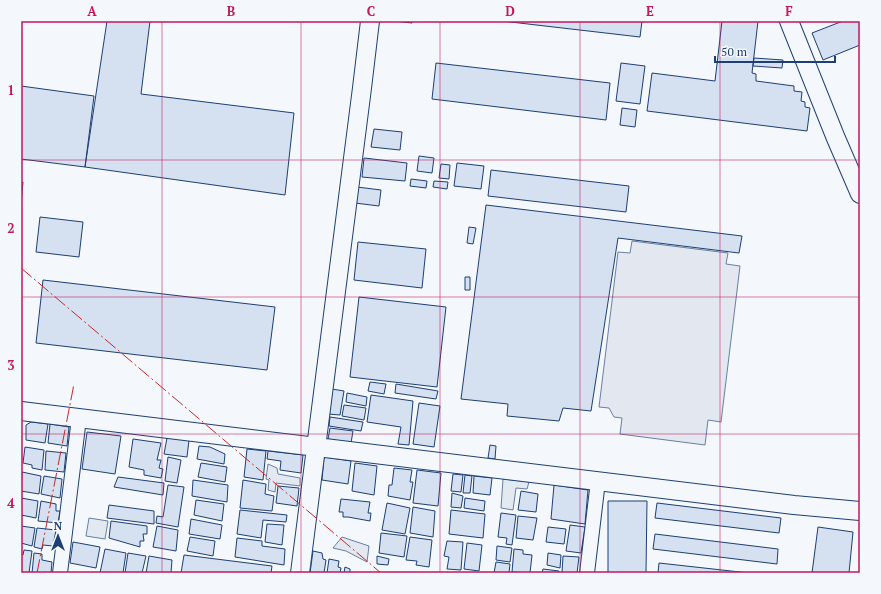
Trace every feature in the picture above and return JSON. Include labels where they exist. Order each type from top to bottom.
[{"type":"street","points":[[300,573],[370,21]]},
{"type":"street","points":[[789,21],[860,194]]},
{"type":"street","points":[[21,411],[860,512]]},
{"type":"street","points":[[60,573],[79,418]]},
{"type":"street","points":[[587,573],[598,481]]},
{"type":"shaded area","points":[[632,241],[728,253],[726,264],[740,266],[721,422],[708,420],[705,445],[620,434],[622,418],[614,417],[609,408],[599,407],[618,252],[630,253]]},
{"type":"shaded area","points":[[268,464],[277,468],[278,474],[300,478],[300,486],[276,483],[275,492],[268,490],[269,480],[266,479]]},
{"type":"shaded area","points":[[503,479],[529,482],[527,489],[516,488],[513,510],[501,508]]},
{"type":"shaded area","points":[[89,518],[108,521],[105,539],[86,536]]},
{"type":"shaded area","points":[[342,537],[369,546],[367,562],[346,551],[333,548]]},
{"type":"building","points":[[107,21],[150,21],[141,94],[294,113],[285,195],[85,167]]},
{"type":"building","points":[[394,21],[412,21],[412,23]]},
{"type":"building","points":[[502,21],[642,21],[640,37]]},
{"type":"building","points":[[722,21],[758,21],[752,73],[756,74],[756,81],[794,86],[794,91],[802,92],[801,101],[805,102],[805,107],[810,108],[807,131],[647,111],[652,73],[715,81]]},
{"type":"building","points":[[843,21],[860,21],[860,45],[823,60],[812,33]]},
{"type":"building","points":[[754,58],[783,60],[782,68],[753,66]]},
{"type":"building","points":[[436,63],[610,83],[606,120],[432,99]]},
{"type":"building","points":[[621,63],[645,66],[640,104],[616,101]]},
{"type":"building","points":[[21,86],[94,96],[85,167],[21,159]]},
{"type":"building","points":[[622,108],[637,110],[635,127],[620,125]]},
{"type":"building","points":[[374,129],[402,132],[400,150],[371,147]]},
{"type":"building","points":[[419,156],[434,158],[432,173],[417,171]]},
{"type":"building","points":[[364,158],[407,163],[405,181],[362,177]]},
{"type":"building","points":[[457,163],[484,166],[481,189],[454,186]]},
{"type":"building","points":[[441,164],[450,165],[449,179],[439,178]]},
{"type":"building","points":[[491,170],[629,186],[626,212],[488,196]]},
{"type":"building","points":[[411,179],[427,181],[426,188],[410,186]]},
{"type":"building","points":[[434,181],[448,182],[447,189],[433,187]]},
{"type":"building","points":[[21,182],[23,182],[21,203]]},
{"type":"building","points":[[357,187],[381,190],[379,206],[355,203]]},
{"type":"building","points":[[486,205],[742,236],[739,253],[618,238],[591,411],[563,408],[559,421],[507,416],[508,404],[461,399]]},
{"type":"building","points":[[40,217],[83,222],[79,257],[36,252]]},
{"type":"building","points":[[469,227],[476,228],[473,244],[467,243]]},
{"type":"building","points":[[358,242],[426,249],[422,288],[354,280]]},
{"type":"building","points":[[465,277],[470,277],[470,290],[465,290]]},
{"type":"building","points":[[43,280],[275,307],[267,370],[36,343]]},
{"type":"building","points":[[359,297],[446,307],[437,387],[350,377]]},
{"type":"building","points":[[370,382],[386,384],[384,394],[368,391]]},
{"type":"building","points":[[396,384],[438,391],[436,399],[395,393]]},
{"type":"building","points":[[332,389],[344,391],[340,415],[328,414]]},
{"type":"building","points":[[347,393],[367,397],[366,406],[346,402]]},
{"type":"building","points":[[371,395],[413,401],[409,445],[398,444],[401,427],[367,422]]},
{"type":"building","points":[[419,403],[440,406],[434,447],[413,444]]},
{"type":"building","points":[[344,405],[366,408],[364,420],[342,416]]},
{"type":"building","points":[[330,417],[363,422],[361,431],[329,426]]},
{"type":"building","points":[[31,422],[48,424],[45,443],[26,440],[26,425]]},
{"type":"building","points":[[50,424],[69,427],[67,446],[48,443]]},
{"type":"building","points":[[330,428],[353,431],[351,443],[328,439]]},
{"type":"building","points":[[87,432],[121,436],[115,474],[82,469]]},
{"type":"building","points":[[167,438],[189,440],[187,457],[164,454]]},
{"type":"building","points":[[133,439],[161,443],[157,460],[161,460],[159,468],[163,469],[161,478],[144,475],[144,470],[129,467]]},
{"type":"building","points":[[490,445],[496,446],[495,459],[488,458]]},
{"type":"building","points":[[199,446],[210,447],[225,454],[224,464],[197,459]]},
{"type":"building","points":[[25,447],[44,450],[42,470],[32,468],[32,465],[23,463]]},
{"type":"building","points":[[247,449],[266,451],[263,480],[244,477]]},
{"type":"building","points":[[46,451],[66,453],[64,472],[45,470]]},
{"type":"building","points":[[268,451],[303,455],[301,473],[280,470],[281,461],[267,459]]},
{"type":"building","points":[[168,457],[181,460],[177,483],[165,481]]},
{"type":"building","points":[[324,457],[351,461],[348,484],[322,480]]},
{"type":"building","points":[[201,463],[227,467],[225,482],[198,477]]},
{"type":"building","points":[[355,463],[377,466],[374,495],[352,491]]},
{"type":"building","points":[[394,468],[412,470],[410,482],[413,482],[410,500],[388,496],[389,485],[392,485]]},
{"type":"building","points":[[417,470],[441,473],[438,506],[413,503]]},
{"type":"building","points":[[22,472],[41,476],[39,494],[21,491]]},
{"type":"building","points":[[453,474],[463,475],[461,492],[451,491]]},
{"type":"building","points":[[465,475],[472,476],[470,493],[463,493]]},
{"type":"building","points":[[44,476],[62,479],[60,498],[41,494]]},
{"type":"building","points":[[474,476],[492,478],[490,495],[473,493]]},
{"type":"building","points":[[118,477],[164,483],[163,495],[114,487]]},
{"type":"building","points":[[193,480],[228,485],[227,502],[192,496]]},
{"type":"building","points":[[243,480],[266,484],[265,494],[274,496],[272,511],[240,508]]},
{"type":"building","points":[[168,485],[184,487],[178,527],[156,523],[157,516],[163,517]]},
{"type":"building","points":[[554,485],[588,490],[585,524],[551,519]]},
{"type":"building","points":[[278,486],[299,488],[297,506],[276,503]]},
{"type":"building","points":[[521,491],[538,494],[536,512],[518,510]]},
{"type":"building","points":[[452,493],[463,496],[461,508],[451,507]]},
{"type":"building","points":[[21,498],[38,501],[36,518],[21,515]]},
{"type":"building","points":[[465,498],[485,501],[484,511],[464,508]]},
{"type":"building","points":[[341,499],[370,502],[368,513],[371,513],[370,521],[343,517],[343,512],[339,512]]},
{"type":"building","points":[[196,500],[224,504],[222,521],[194,515]]},
{"type":"building","points":[[41,501],[56,504],[56,511],[60,511],[58,523],[38,521]]},
{"type":"building","points":[[608,501],[647,501],[646,573],[608,573]]},
{"type":"building","points":[[387,503],[410,508],[405,534],[382,530]]},
{"type":"building","points":[[657,503],[781,518],[779,533],[655,518]]},
{"type":"building","points":[[109,505],[154,511],[154,524],[107,518]]},
{"type":"building","points":[[413,507],[435,511],[433,537],[410,533]]},
{"type":"building","points":[[240,510],[287,515],[286,522],[263,520],[261,538],[237,534]]},
{"type":"building","points":[[451,510],[485,514],[483,538],[449,534]]},
{"type":"building","points":[[501,513],[516,515],[512,545],[506,544],[507,538],[498,537]]},
{"type":"building","points":[[518,516],[537,518],[533,540],[516,538]]},
{"type":"building","points":[[191,519],[222,525],[220,539],[189,534]]},
{"type":"building","points":[[111,521],[147,526],[147,534],[143,534],[144,541],[140,541],[140,547],[109,538]]},
{"type":"building","points":[[267,524],[284,525],[282,545],[265,542]]},
{"type":"building","points":[[570,525],[585,527],[581,553],[566,551]]},
{"type":"building","points":[[21,526],[35,528],[32,546],[21,543]]},
{"type":"building","points":[[157,526],[178,530],[176,551],[153,547]]},
{"type":"building","points":[[548,527],[566,529],[564,544],[546,542]]},
{"type":"building","points":[[818,527],[853,532],[849,573],[812,573]]},
{"type":"building","points":[[37,528],[56,530],[53,546],[43,545],[42,549],[34,547]]},
{"type":"building","points":[[381,533],[407,536],[404,557],[379,553]]},
{"type":"building","points":[[655,534],[778,549],[777,564],[653,549]]},
{"type":"building","points":[[190,537],[215,541],[213,556],[187,551]]},
{"type":"building","points":[[410,537],[432,540],[429,567],[416,565],[417,561],[406,560]]},
{"type":"building","points":[[237,538],[262,541],[262,546],[285,549],[284,565],[235,557]]},
{"type":"building","points":[[447,541],[463,542],[461,570],[447,569],[449,557],[444,556]]},
{"type":"building","points":[[73,542],[100,547],[96,568],[70,563]]},
{"type":"building","points":[[467,543],[482,545],[479,571],[464,569]]},
{"type":"building","points":[[497,546],[512,548],[510,562],[496,560]]},
{"type":"building","points":[[105,549],[126,553],[123,573],[100,573]]},
{"type":"building","points":[[514,549],[523,550],[523,554],[532,555],[530,573],[512,572]]},
{"type":"building","points":[[24,550],[32,551],[29,573],[21,572],[21,554],[23,555]]},
{"type":"building","points":[[313,551],[322,553],[323,559],[326,560],[324,573],[310,573]]},
{"type":"building","points":[[34,553],[42,554],[42,560],[52,562],[51,573],[32,573]]},
{"type":"building","points":[[128,553],[146,556],[142,573],[125,573]]},
{"type":"building","points":[[548,553],[561,555],[560,568],[547,565]]},
{"type":"building","points":[[184,555],[272,566],[271,573],[181,573]]},
{"type":"building","points":[[149,556],[172,560],[171,573],[146,573]]},
{"type":"building","points":[[377,556],[389,559],[388,565],[377,564]]},
{"type":"building","points":[[563,556],[579,557],[577,573],[562,573]]},
{"type":"building","points":[[329,559],[339,561],[338,567],[341,568],[340,573],[327,573]]},
{"type":"building","points":[[496,562],[510,564],[509,573],[494,573]]},
{"type":"building","points":[[659,563],[749,573],[658,573]]},
{"type":"building","points":[[345,567],[350,569],[350,573],[344,573]]},
{"type":"building","points":[[543,569],[559,571],[559,573],[542,573]]},
{"type":"power","points":[[21,268],[381,573]]},
{"type":"power","points":[[37,573],[74,384]]}]
